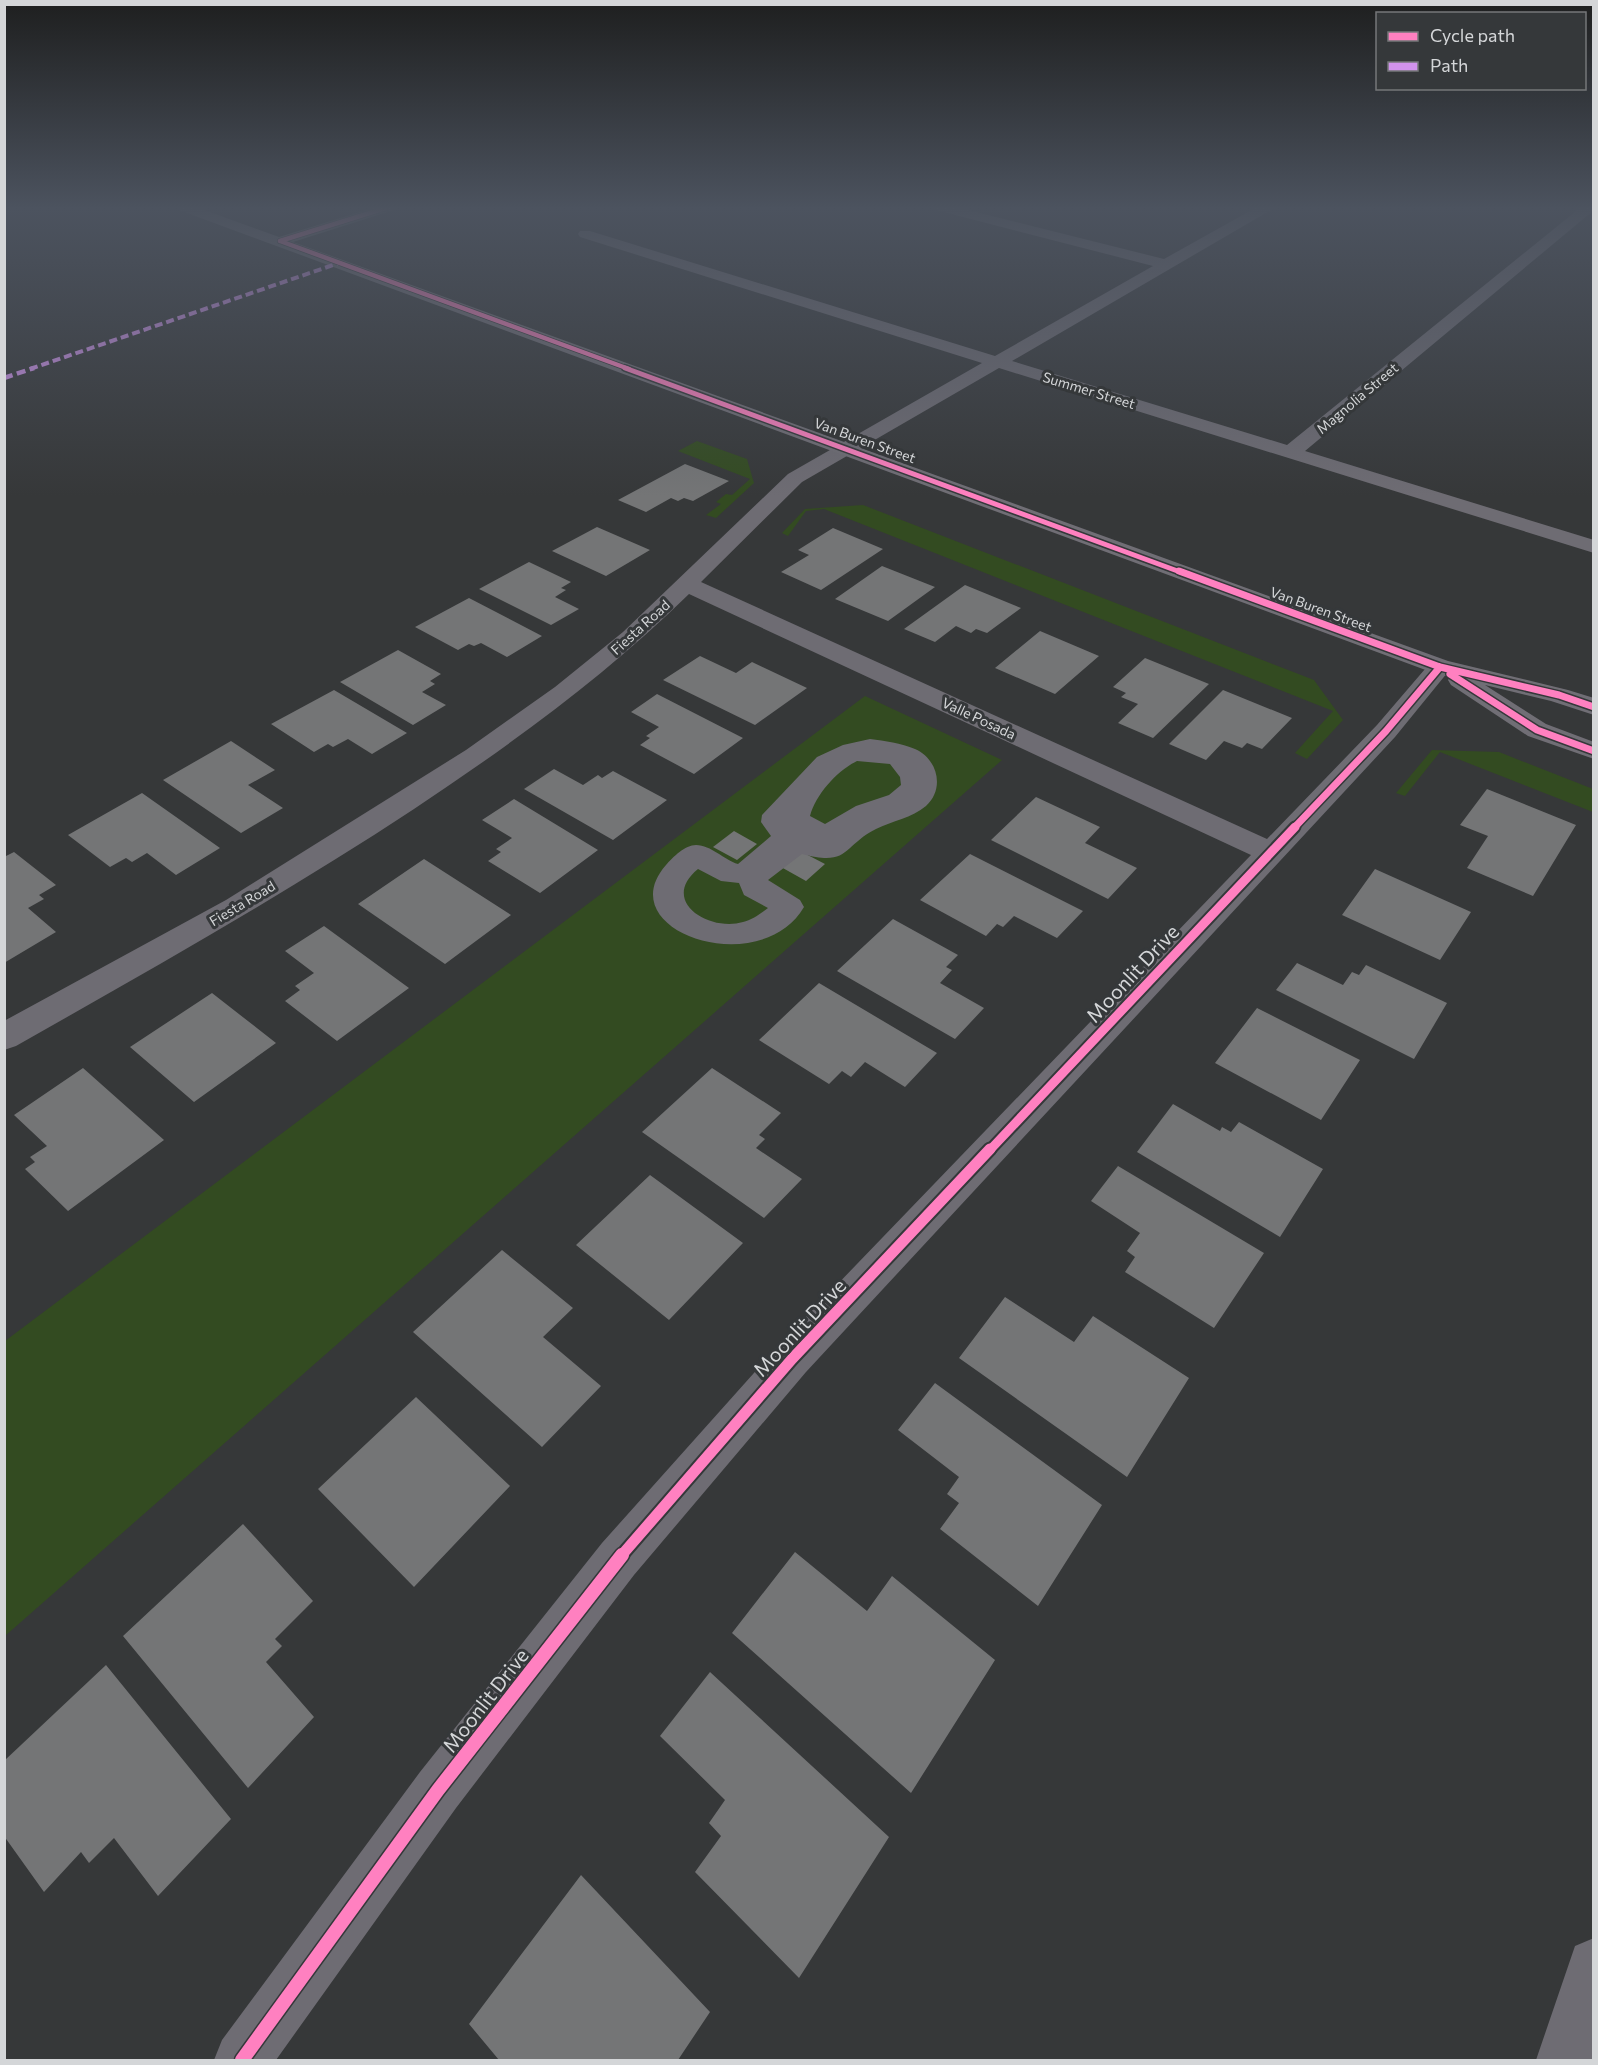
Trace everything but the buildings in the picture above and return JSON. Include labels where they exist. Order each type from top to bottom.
[{"type":"street","name":"Van Buren Street","points":[[451,303],[1440,667],[1559,695],[1593,707]]},
{"type":"street","name":"Summer Street","points":[[808,303],[1593,547]]},
{"type":"street","name":"Fiesta Road","points":[[4,1037],[237,907],[475,756],[564,692],[631,637],[795,478],[1098,303]]},
{"type":"street","name":"Magnolia Street","points":[[1290,453],[1472,303]]},
{"type":"street","name":"Valle Posada","points":[[687,584],[1271,853]]},
{"type":"street","name":"Van Buren Street","points":[[1440,667],[1537,730],[1593,751]]},
{"type":"street","name":"Moonlit Drive","points":[[242,2061],[438,1790],[618,1559],[792,1359],[1386,731],[1440,667]]},
{"type":"street","points":[[870,747],[896,751],[890,756],[876,752],[844,757],[811,788],[797,808],[795,819],[806,829],[824,833],[839,831],[850,823],[866,813],[899,802],[908,795],[915,786],[914,776],[901,760],[906,755],[920,768],[925,787],[914,801],[905,807],[860,825],[834,847],[825,849],[797,843],[753,877],[755,888],[789,907],[771,923],[747,933],[714,934],[686,924],[671,906],[669,886],[678,869],[696,855],[731,874],[745,873],[787,838],[775,822],[776,814],[789,804],[815,772],[829,760],[840,753],[854,749],[870,747]]},
{"type":"street","points":[[1564,2061],[1593,1965]]},
{"type":"green space","points":[[697,441],[747,459],[754,483],[716,518],[706,515],[721,504],[716,502],[726,494],[732,495],[750,479],[678,451]]},
{"type":"green space","points":[[863,505],[1314,680],[1343,720],[1307,759],[1295,753],[1333,711],[824,509],[806,511],[788,536],[782,533],[805,509]]},
{"type":"green space","points":[[865,696],[1002,760],[5,1636],[5,1341]]},
{"type":"green space","points":[[1432,750],[1499,752],[1593,789],[1593,812],[1440,752],[1405,796],[1396,793]]},
{"type":"marked path","points":[[4,378],[221,303]]},
{"type":"cycle path","points":[[450,303],[1440,667],[1559,695],[1594,707]]},
{"type":"cycle path","points":[[242,2060],[438,1790],[618,1559],[792,1359],[1386,731],[1440,667]]},
{"type":"cycle path","points":[[1450,674],[1537,730],[1594,751]]}]
